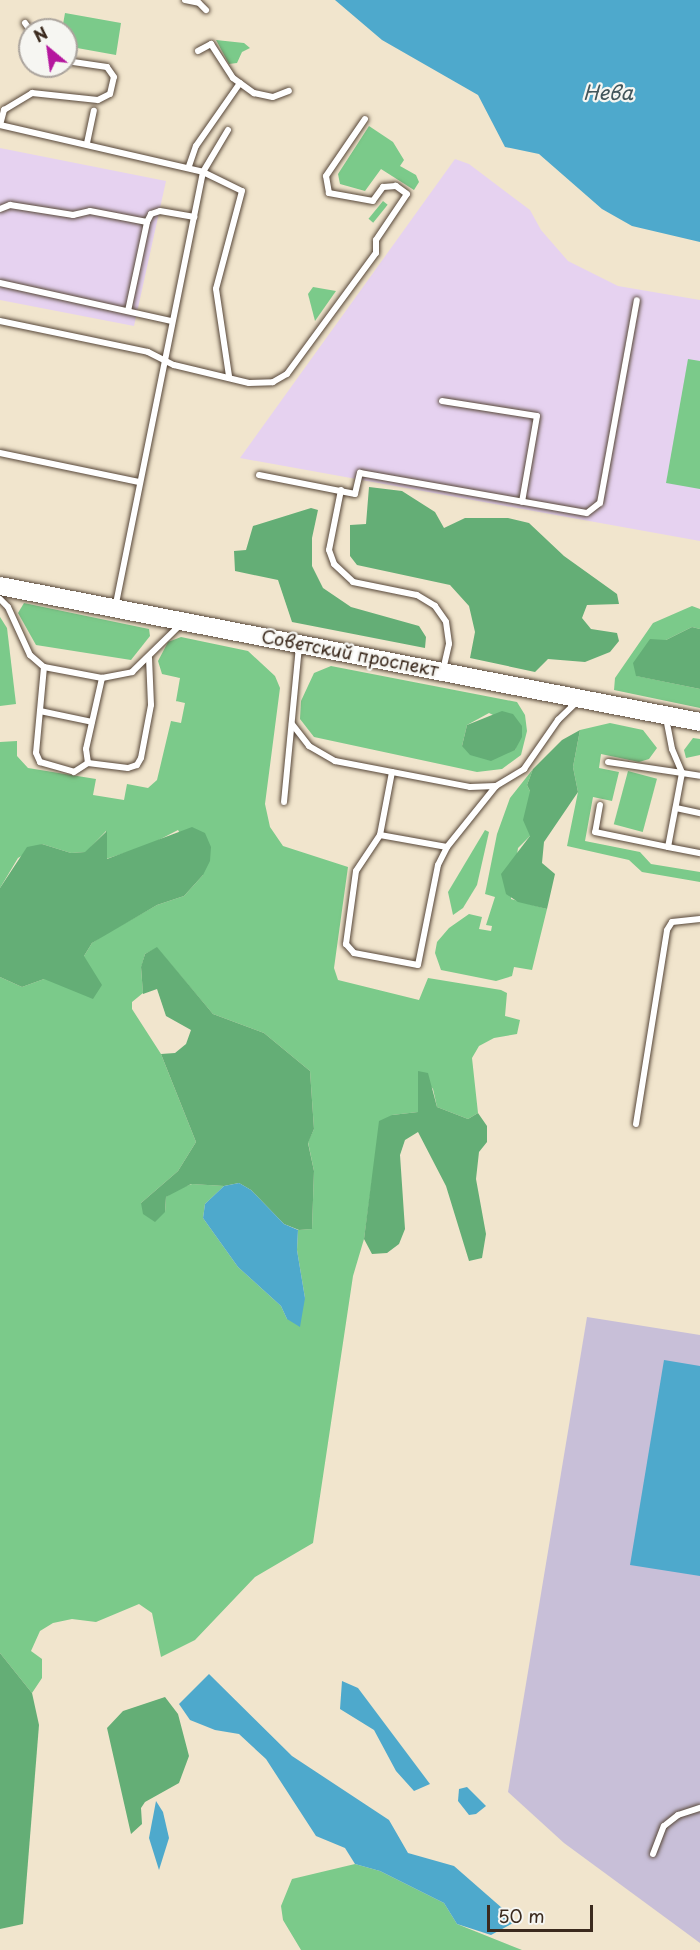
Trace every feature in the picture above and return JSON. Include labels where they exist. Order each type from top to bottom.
[{"type":"main road","name":"Советский проспект","points":[[0,586],[700,722]]},
{"type":"lane","points":[[185,0],[199,3],[206,10]]},
{"type":"lane","points":[[198,51],[212,44],[240,83],[254,93],[273,97],[289,91]]},
{"type":"lane","points":[[78,63],[107,67],[114,77],[110,94],[98,100],[32,93],[4,110],[0,125],[189,166],[242,192],[216,289],[229,376]]},
{"type":"lane","points":[[189,166],[196,146],[240,83]]},
{"type":"lane","points":[[87,143],[94,111]]},
{"type":"lane","points":[[0,321],[148,352],[163,360],[260,384],[287,374],[376,253],[376,240],[406,194],[390,186],[383,187],[373,201],[332,194],[326,176],[365,119]]},
{"type":"lane","points":[[115,609],[163,360],[203,172],[228,130]]},
{"type":"lane","points":[[0,209],[10,205],[73,215],[90,211],[147,222]]},
{"type":"lane","points":[[128,311],[147,222],[151,214],[160,211],[194,217]]},
{"type":"lane","points":[[0,284],[172,321]]},
{"type":"lane","points":[[259,475],[355,494],[360,473],[587,513],[600,503],[637,300]]},
{"type":"lane","points":[[442,401],[537,416],[522,502]]},
{"type":"lane","points":[[0,453],[139,482]]},
{"type":"lane","points":[[341,490],[329,550],[334,564],[353,582],[417,595],[435,606],[446,622],[449,644],[443,671]]},
{"type":"lane","points":[[0,599],[8,607],[30,655],[45,667],[102,678],[132,672],[149,658],[173,629],[188,623]]},
{"type":"lane","points":[[284,802],[299,643]]},
{"type":"lane","points":[[45,667],[36,753],[40,762],[48,767],[74,772],[88,763],[128,768],[137,765],[141,758],[151,705],[149,658]]},
{"type":"lane","points":[[88,763],[86,749],[102,678]]},
{"type":"lane","points":[[392,772],[380,835],[356,871],[346,944],[354,953],[418,965],[438,865],[447,847],[496,786],[524,769],[558,720],[582,698]]},
{"type":"lane","points":[[40,711],[92,722]]},
{"type":"lane","points":[[665,715],[672,749],[682,773],[668,847]]},
{"type":"lane","points":[[292,724],[309,746],[335,761],[470,787],[496,786]]},
{"type":"lane","points":[[608,762],[700,776]]},
{"type":"lane","points":[[600,806],[595,832],[700,853]]},
{"type":"lane","points":[[676,808],[700,813]]},
{"type":"lane","points":[[380,835],[447,847]]},
{"type":"lane","points":[[636,1124],[667,930],[672,922],[700,919]]},
{"type":"lane","points":[[653,1854],[664,1826],[678,1815],[700,1808]]},
{"type":"shaded area","points":[[0,148],[166,181],[134,326],[0,300]]},
{"type":"shaded area","points":[[455,159],[469,164],[530,210],[541,230],[568,261],[618,286],[700,300],[700,541],[240,458]]},
{"type":"shaded area","points":[[587,1317],[700,1335],[700,1943],[564,1843],[508,1792]]},
{"type":"green space","points":[[65,13],[121,23],[116,55],[78,48],[78,18],[64,18]]},
{"type":"green space","points":[[216,40],[244,43],[250,48],[242,52],[237,63],[229,64]]},
{"type":"green space","points":[[369,126],[393,142],[404,160],[400,166],[416,175],[419,182],[414,190],[381,169],[365,191],[340,184],[338,174]]},
{"type":"green space","points":[[383,201],[388,205],[373,223],[369,219]]},
{"type":"green space","points":[[313,287],[336,291],[315,321],[308,294]]},
{"type":"green space","points":[[688,359],[700,361],[700,489],[666,483]]},
{"type":"green space","points":[[369,487],[402,491],[435,512],[444,528],[465,518],[508,518],[529,523],[564,556],[617,594],[619,604],[587,605],[582,618],[591,629],[617,633],[619,641],[610,652],[585,662],[548,659],[535,672],[470,658],[475,632],[469,606],[450,585],[357,565],[350,556],[350,525],[366,524]]},
{"type":"green space","points":[[311,508],[318,510],[312,538],[312,566],[323,588],[351,607],[419,626],[426,637],[425,648],[292,622],[278,580],[235,571],[234,551],[246,550],[253,526]]},
{"type":"green space","points":[[24,603],[149,629],[150,636],[131,660],[36,645],[18,613]]},
{"type":"green space","points":[[692,606],[700,609],[700,629],[692,627],[666,640],[637,676],[700,689],[700,708],[614,690],[615,678],[653,623]]},
{"type":"green space","points":[[0,617],[7,628],[16,704],[0,706]]},
{"type":"green space","points":[[692,627],[700,629],[700,689],[636,676],[633,663],[650,639],[666,640]]},
{"type":"green space","points":[[181,637],[248,651],[275,676],[280,688],[265,804],[270,827],[283,846],[348,867],[334,968],[338,980],[419,1000],[428,978],[501,990],[507,993],[505,1016],[520,1020],[517,1034],[494,1038],[479,1046],[472,1058],[478,1113],[468,1119],[437,1107],[433,1089],[418,1072],[418,1112],[392,1115],[372,1181],[364,1239],[353,1276],[313,1543],[255,1577],[195,1640],[161,1657],[152,1613],[139,1604],[96,1622],[72,1619],[53,1623],[40,1631],[31,1651],[42,1659],[42,1678],[32,1693],[0,1653],[0,977],[22,987],[44,979],[84,956],[92,943],[104,935],[157,905],[184,896],[203,875],[178,830],[149,845],[106,859],[106,831],[86,852],[71,853],[42,844],[18,858],[0,888],[0,742],[17,741],[17,756],[28,768],[96,779],[93,795],[124,800],[127,784],[148,788],[157,780],[171,721],[181,723],[185,703],[176,701],[180,678],[162,674],[158,661],[168,642]],"holes":[[[157,948],[213,1014],[264,1033],[310,1071],[314,1129],[308,1142],[314,1171],[312,1229],[298,1230],[297,1250],[305,1298],[287,1319],[281,1306],[238,1267],[203,1218],[205,1204],[224,1186],[192,1184],[177,1189],[166,1197],[165,1212],[141,1203],[178,1171],[196,1142],[161,1054],[132,1009],[132,1002],[143,993],[141,968],[145,954]]]},
{"type":"green space","points":[[331,666],[517,702],[525,715],[527,731],[521,755],[502,769],[477,772],[314,737],[300,719],[301,701],[314,673]],"holes":[[[489,713],[522,729],[515,750],[462,746],[467,725]]]},
{"type":"green space","points":[[502,711],[513,714],[522,726],[522,737],[515,750],[491,761],[470,755],[462,746],[467,725]]},
{"type":"green space","points":[[610,723],[643,730],[657,748],[649,759],[639,762],[601,754],[599,768],[619,772],[612,801],[593,797],[585,841],[640,852],[651,864],[700,872],[700,882],[642,872],[629,860],[567,846],[578,792],[573,767],[580,730]]},
{"type":"green space","points":[[580,730],[573,767],[578,792],[544,842],[542,863],[555,874],[547,909],[518,902],[506,894],[501,874],[530,836],[523,820],[530,791],[527,785],[533,769],[562,740]]},
{"type":"green space","points":[[693,738],[700,739],[700,755],[686,758],[684,750]]},
{"type":"green space","points":[[533,769],[527,785],[530,791],[530,836],[518,848],[511,899],[547,909],[532,970],[514,967],[512,976],[496,981],[441,970],[435,953],[437,942],[449,928],[469,914],[482,917],[479,929],[491,931],[492,926],[486,925],[495,897],[485,894],[497,834],[510,798]]},
{"type":"green space","points":[[628,771],[657,779],[643,832],[614,824]]},
{"type":"green space","points":[[192,827],[205,833],[211,847],[210,861],[203,875],[184,896],[157,905],[92,943],[84,956],[102,985],[93,999],[44,979],[22,987],[0,977],[0,888],[27,847],[42,844],[71,853],[85,852],[107,831],[107,859]]},
{"type":"green space","points":[[485,830],[489,832],[477,885],[463,908],[453,915],[448,892]]},
{"type":"green space","points":[[157,947],[213,1014],[264,1033],[310,1071],[314,1129],[308,1143],[314,1171],[312,1229],[299,1230],[284,1224],[251,1190],[239,1183],[224,1186],[191,1184],[166,1197],[165,1212],[155,1222],[143,1214],[141,1203],[178,1171],[196,1142],[161,1054],[175,1053],[186,1044],[191,1030],[166,1016],[157,989],[143,994],[141,967],[145,954]]},
{"type":"green space","points":[[418,1071],[428,1073],[437,1107],[468,1119],[478,1113],[487,1126],[487,1142],[479,1152],[476,1179],[486,1234],[482,1258],[469,1261],[446,1186],[418,1132],[405,1140],[400,1155],[405,1229],[399,1244],[387,1253],[372,1254],[364,1239],[379,1121],[392,1115],[418,1112]]},
{"type":"green space","points":[[0,1653],[32,1693],[39,1725],[23,1924],[0,1929]]},
{"type":"green space","points":[[165,1697],[178,1714],[189,1756],[179,1783],[145,1802],[141,1808],[142,1824],[131,1834],[107,1728],[123,1711]]},
{"type":"green space","points":[[355,1864],[380,1871],[444,1903],[457,1924],[522,1950],[301,1950],[283,1920],[281,1906],[292,1879]]},
{"type":"water","name":"Нева","points":[[335,0],[700,0],[700,242],[632,226],[602,209],[539,154],[505,147],[478,95],[382,40]]},
{"type":"water","points":[[239,1183],[251,1190],[284,1224],[298,1230],[297,1250],[305,1298],[300,1327],[287,1319],[281,1306],[238,1267],[203,1218],[205,1204],[224,1186]]},
{"type":"water","points":[[664,1360],[700,1366],[700,1576],[630,1565]]},
{"type":"water","points":[[209,1674],[292,1756],[389,1820],[408,1853],[454,1866],[517,1921],[491,1935],[457,1924],[444,1903],[380,1871],[355,1864],[345,1848],[316,1836],[266,1759],[239,1734],[215,1730],[190,1720],[179,1704]]},
{"type":"water","points":[[342,1681],[358,1688],[430,1784],[414,1791],[396,1771],[374,1730],[340,1709]]},
{"type":"water","points":[[467,1787],[486,1806],[476,1814],[469,1815],[458,1801],[459,1789]]},
{"type":"water","points":[[156,1801],[163,1812],[169,1838],[159,1870],[149,1838]]}]
